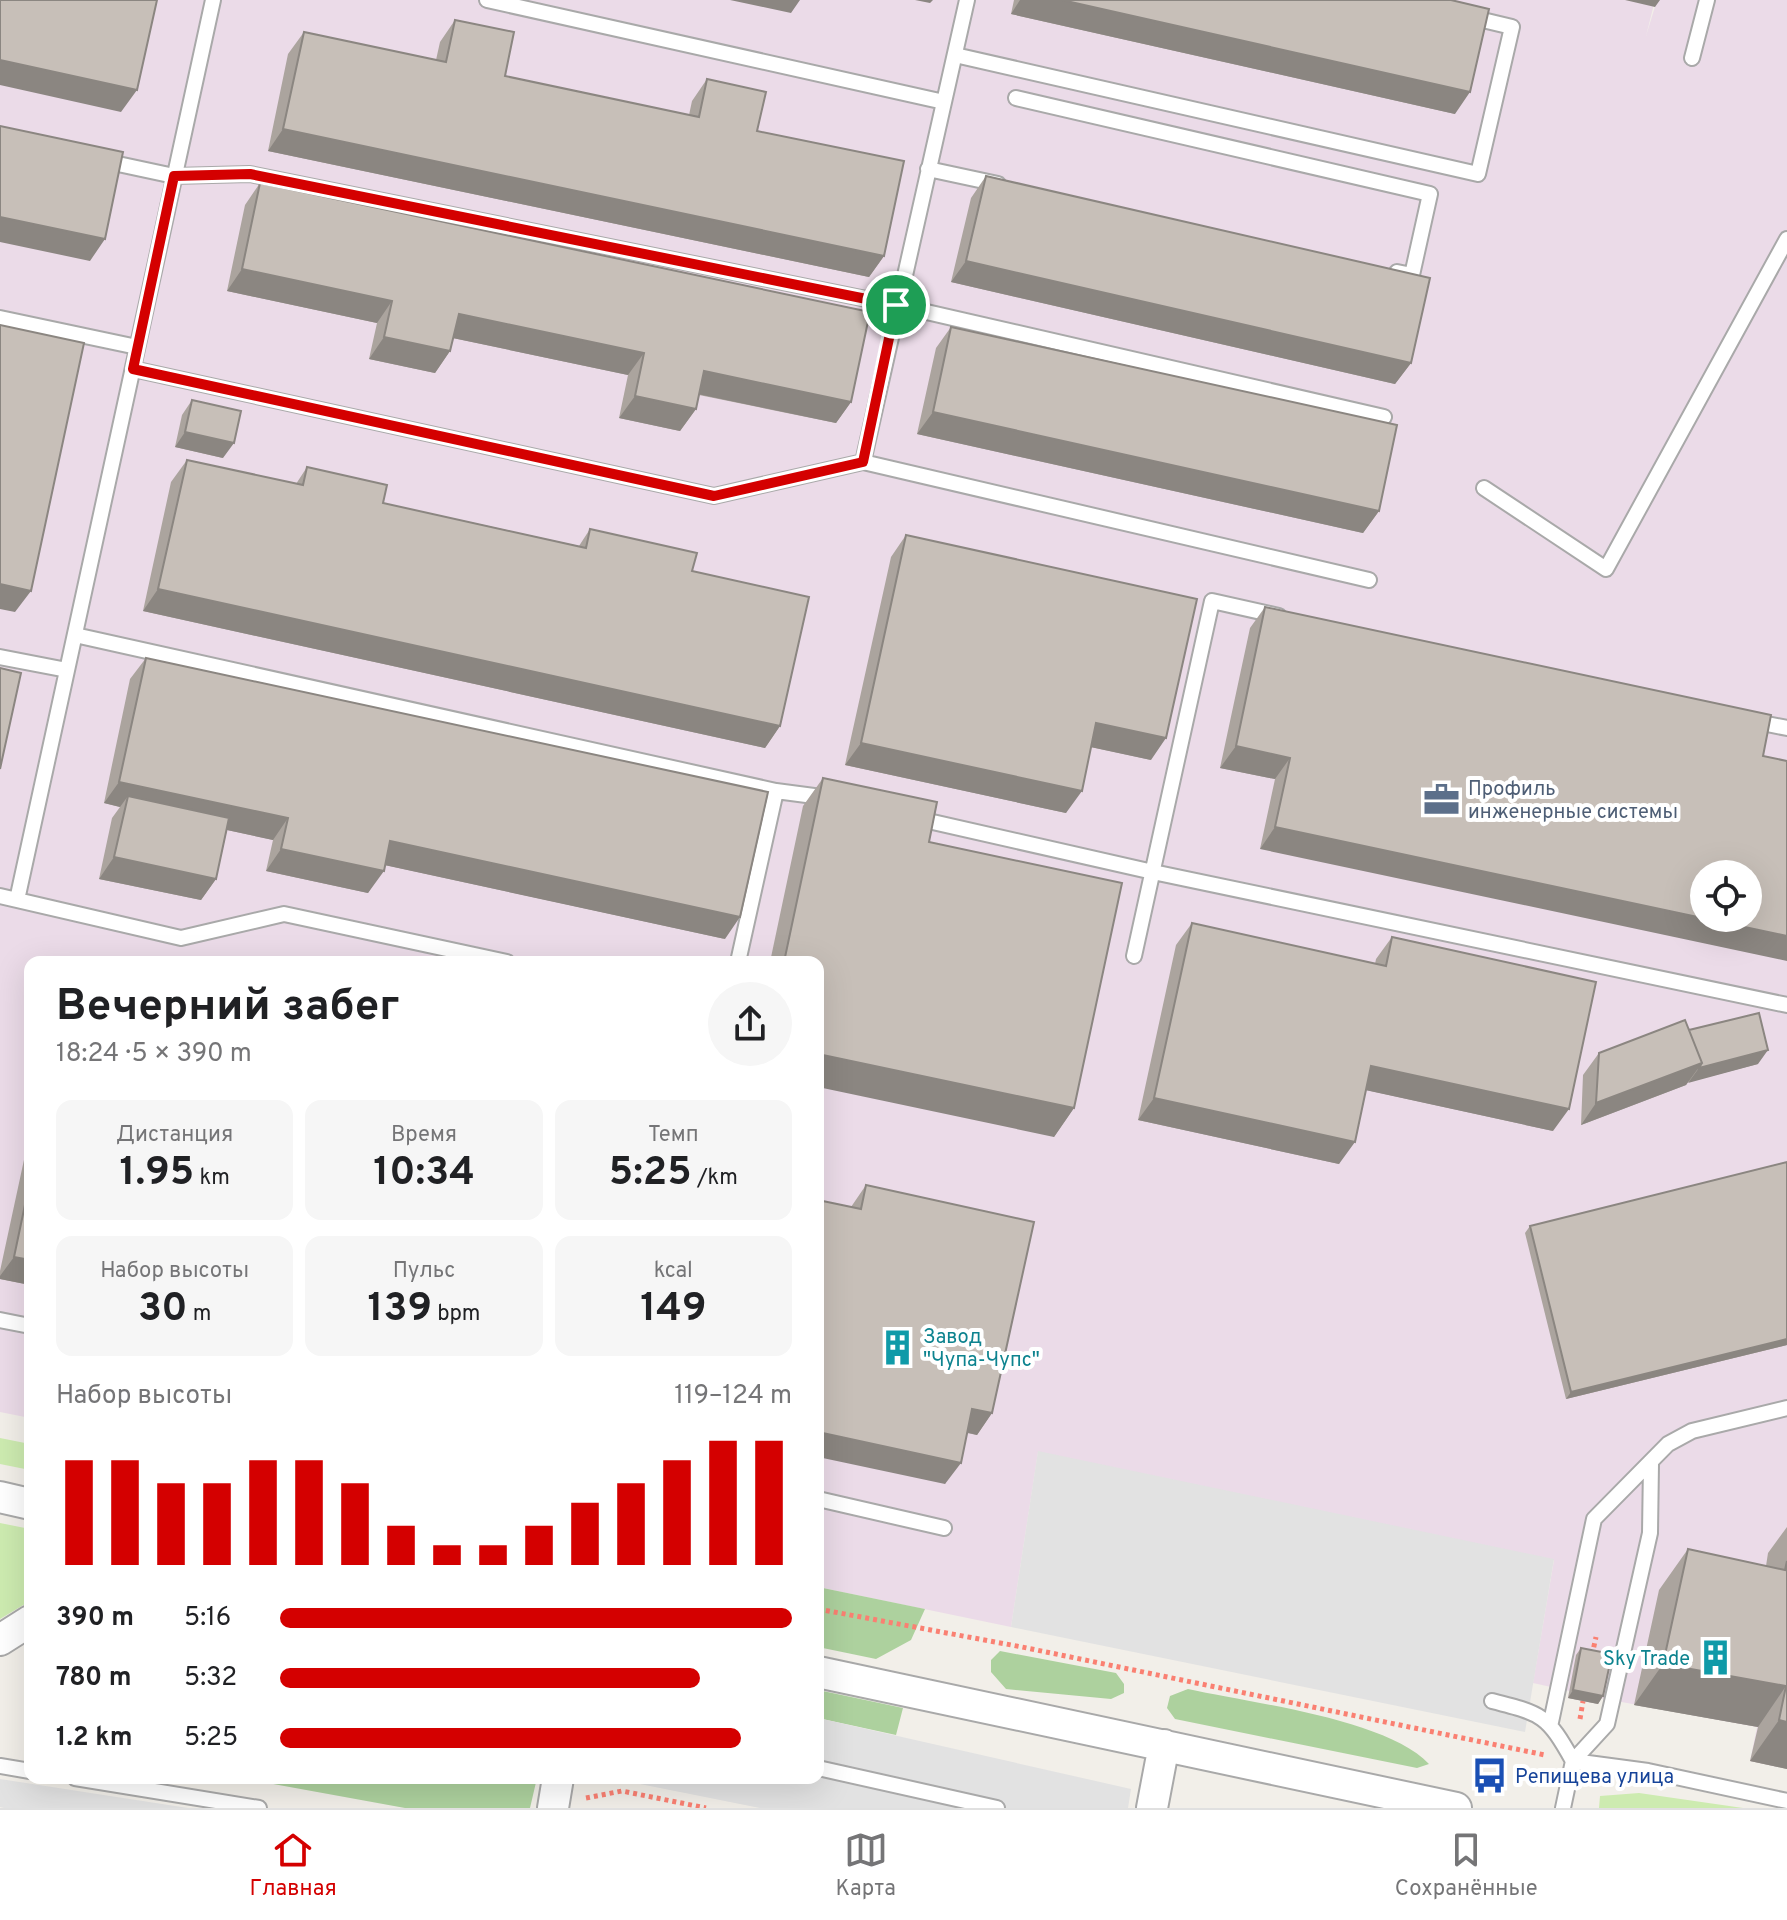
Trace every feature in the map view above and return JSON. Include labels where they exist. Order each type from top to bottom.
[{"type":"street","points":[[0,1497],[24,1503]]},
{"type":"street","points":[[0,1640],[24,1625]]},
{"type":"street","points":[[824,1673],[1456,1808]]},
{"type":"street","points":[[1152,1808],[1164,1745]]},
{"type":"street","points":[[560,1784],[565,1805]]},
{"type":"lane","points":[[17,900],[213,0]]},
{"type":"lane","points":[[487,0],[944,102]]},
{"type":"lane","points":[[863,462],[967,0]]},
{"type":"lane","points":[[1692,58],[1707,0]]},
{"type":"lane","points":[[955,55],[1478,174],[1512,27],[1454,13]]},
{"type":"lane","points":[[1016,98],[1430,194],[1412,275],[1381,269]]},
{"type":"lane","points":[[87,157],[174,176],[250,174],[896,305],[1384,417]]},
{"type":"lane","points":[[928,169],[1006,186]]},
{"type":"lane","points":[[1484,488],[1606,569],[1787,239]]},
{"type":"lane","points":[[0,318],[137,347]]},
{"type":"lane","points":[[133,369],[714,496],[863,462],[1369,580]]},
{"type":"lane","points":[[1134,956],[1212,601],[1290,619]]},
{"type":"lane","points":[[75,635],[776,791],[799,791],[845,802]]},
{"type":"lane","points":[[0,657],[67,670]]},
{"type":"lane","points":[[1740,718],[1787,728]]},
{"type":"lane","points":[[739,956],[776,791]]},
{"type":"lane","points":[[907,816],[1153,872],[1787,1005]]},
{"type":"lane","points":[[0,896],[181,938],[284,914],[479,956]]},
{"type":"lane","points":[[0,1320],[24,1325]]},
{"type":"lane","points":[[1551,1722],[1594,1519],[1668,1444],[1692,1431],[1787,1408]]},
{"type":"lane","points":[[1563,1808],[1573,1761],[1607,1724],[1650,1533],[1651,1464]]},
{"type":"lane","points":[[824,1500],[944,1528]]},
{"type":"lane","points":[[1492,1701],[1528,1710],[1551,1722],[1573,1761]]},
{"type":"lane","points":[[1573,1761],[1648,1771],[1787,1801]]},
{"type":"lane","points":[[0,1766],[24,1770]]},
{"type":"lane","points":[[824,1769],[997,1808]]},
{"type":"lane","points":[[112,1784],[259,1808]]},
{"type":"path","points":[[824,1610],[1022,1647],[1573,1761]]},
{"type":"path","points":[[1570,1631],[1625,1643]]},
{"type":"path","points":[[1592,1658],[1596,1637]]},
{"type":"path","points":[[565,1805],[590,1796],[622,1791],[706,1808]]},
{"type":"shaded area","points":[[0,0],[1655,0],[1646,36],[1657,0],[1787,0],[1787,1733],[1778,1767],[1750,1761],[1757,1727],[1600,1698],[1598,1704],[1568,1698],[1569,1691],[1533,1683],[1554,1560],[1038,1452],[1011,1627],[824,1588],[824,956],[24,956],[24,1417],[0,1412]]},
{"type":"shaded area","points":[[1038,1451],[1554,1559],[1525,1732],[1011,1627]]},
{"type":"shaded area","points":[[824,1719],[1131,1789],[1128,1808],[760,1808],[640,1784],[824,1784]]},
{"type":"shaded area","points":[[0,1779],[188,1808],[4,1808],[0,1807]]},
{"type":"green space","points":[[0,1438],[24,1443],[24,1469],[0,1464]]},
{"type":"green space","points":[[0,1523],[24,1528],[24,1605],[0,1619]]},
{"type":"green space","points":[[824,1588],[925,1609],[911,1640],[876,1659],[824,1648]]},
{"type":"green space","points":[[1000,1651],[1116,1673],[1124,1684],[1124,1693],[1111,1699],[1006,1689],[991,1672],[991,1660]]},
{"type":"green space","points":[[1188,1689],[1351,1724],[1409,1748],[1429,1764],[1417,1768],[1175,1719],[1167,1708],[1170,1696]]},
{"type":"green space","points":[[824,1691],[903,1708],[896,1735],[824,1719]]},
{"type":"green space","points":[[274,1784],[536,1784],[530,1808],[405,1808]]},
{"type":"green space","points":[[1639,1793],[1743,1808],[1599,1808],[1600,1796]]},
{"type":"building","points":[[0,0],[157,0],[137,90],[0,60]]},
{"type":"building","points":[[1062,0],[1451,0],[1489,9],[1470,92]]},
{"type":"building","points":[[455,20],[514,32],[505,76],[699,117],[707,79],[766,92],[757,131],[904,161],[884,256],[283,129],[304,32],[446,62]]},
{"type":"building","points":[[0,126],[123,152],[105,239],[0,217]]},
{"type":"building","points":[[986,176],[1430,278],[1411,363],[966,261]]},
{"type":"building","points":[[260,183],[870,312],[851,402],[704,371],[696,409],[635,396],[644,353],[459,314],[450,351],[384,337],[392,301],[242,269]]},
{"type":"building","points":[[0,325],[84,343],[31,591],[0,584]]},
{"type":"building","points":[[951,327],[1397,425],[1379,511],[933,412]]},
{"type":"building","points":[[192,400],[241,411],[234,443],[185,432]]},
{"type":"building","points":[[187,460],[303,485],[307,467],[387,485],[383,503],[586,548],[590,529],[697,553],[692,571],[809,597],[780,726],[158,589]]},
{"type":"building","points":[[906,535],[1197,599],[1166,738],[1096,723],[1082,791],[861,743]]},
{"type":"building","points":[[1265,607],[1771,715],[1763,756],[1787,761],[1787,936],[1762,931],[1762,860],[1690,860],[1690,915],[1275,827],[1290,758],[1236,746]]},
{"type":"building","points":[[146,658],[768,792],[740,917],[390,841],[384,871],[281,849],[288,818],[119,782]]},
{"type":"building","points":[[0,668],[21,673],[0,769]]},
{"type":"building","points":[[823,778],[937,802],[929,842],[1122,883],[1074,1108],[824,1055],[824,956],[785,956]]},
{"type":"building","points":[[128,796],[229,818],[216,879],[114,857]]},
{"type":"building","points":[[1192,923],[1386,966],[1392,937],[1596,982],[1569,1109],[1371,1066],[1355,1142],[1154,1098]]},
{"type":"building","points":[[1759,1013],[1768,1050],[1699,1068],[1702,1063],[1689,1030]]},
{"type":"building","points":[[1685,1020],[1702,1063],[1596,1103],[1599,1053]]},
{"type":"building","points":[[1787,1162],[1787,1339],[1571,1392],[1530,1226]]},
{"type":"building","name":"Завод \"Чупа-Чупс\"","points":[[866,1185],[1034,1222],[992,1413],[972,1409],[961,1463],[824,1433],[824,1201],[861,1209]]},
{"type":"building","points":[[24,1210],[24,1259],[14,1257]]},
{"type":"building","points":[[1688,1549],[1785,1570],[1787,1561],[1787,1722],[1779,1720],[1786,1686],[1663,1664]]},
{"type":"building","points":[[1581,1648],[1612,1654],[1603,1696],[1573,1690]]},
{"type":"place","name":"Профиль инженерные системы","points":[[1442,799]]},
{"type":"place","name":"Завод \"Чупа-Чупс\"","points":[[897,1347]]},
{"type":"place","name":"Sky Trade","points":[[1716,1658]]},
{"type":"place","name":"Репищева улица","points":[[1489,1776]]},
{"type":"route","points":[[250,174],[896,305],[863,462],[714,496],[133,369],[174,176],[250,174]]}]
